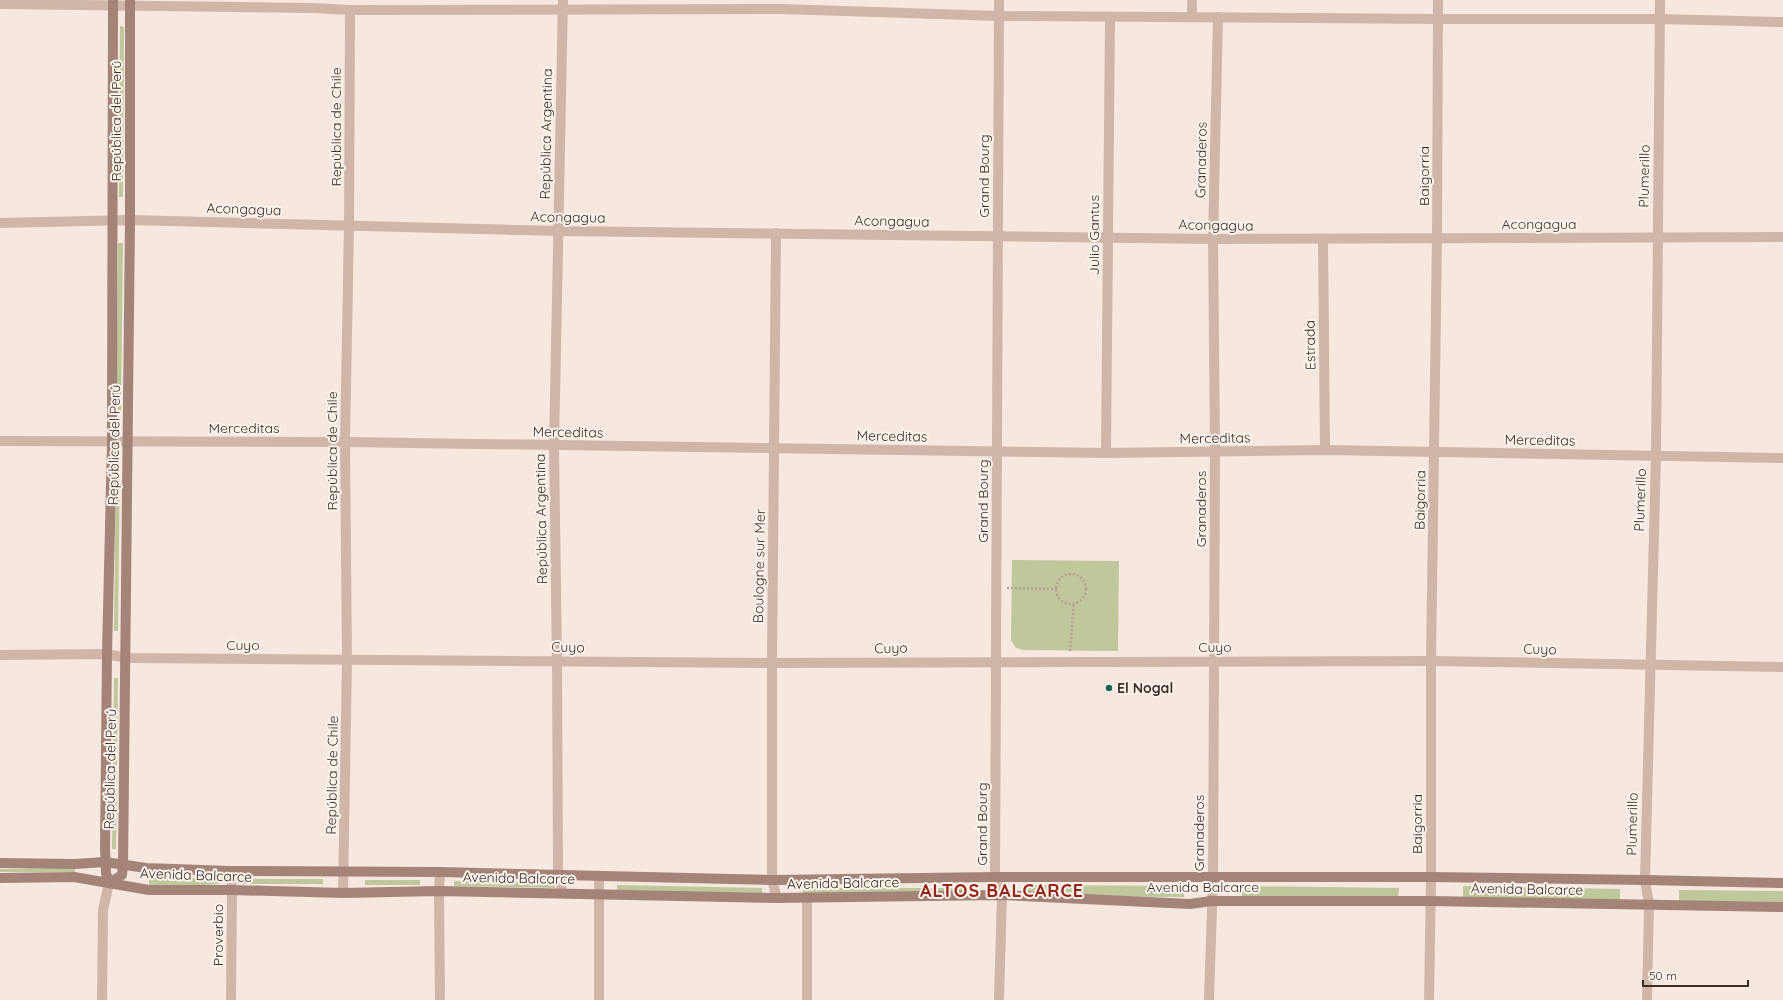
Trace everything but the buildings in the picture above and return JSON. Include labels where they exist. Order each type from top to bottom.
[{"type":"main road","name":"República del Perú","points":[[113,2],[112,442],[107,654],[105,862],[109,883],[122,875],[123,864],[130,220],[130,2]]},
{"type":"main road","name":"Avenida Balcarce","points":[[0,863],[75,864],[105,862],[146,868],[230,871],[440,872],[772,880],[996,877],[1431,877],[1783,883]]},
{"type":"main road","name":"Avenida Balcarce","points":[[0,878],[74,877],[149,890],[232,890],[343,893],[438,891],[777,898],[1002,895],[1190,904],[1211,901],[1430,901],[1783,906]]},
{"type":"street","name":"Grand Bourg","points":[[999,0],[996,877],[1002,895],[999,1000]]},
{"type":"street","points":[[1192,0],[1192,17]]},
{"type":"street","name":"Baigorria","points":[[1429,1000],[1438,0]]},
{"type":"street","name":"Plumerillo","points":[[1647,1000],[1649,904],[1645,880],[1649,666],[1656,456],[1660,0]]},
{"type":"street","points":[[0,4],[130,2],[312,4],[350,10],[563,5],[781,4],[999,16],[1660,19],[1783,22]]},
{"type":"street","name":"República Argentina","points":[[563,5],[554,446],[558,875],[563,893]]},
{"type":"street","name":"República de Chile","points":[[343,893],[347,660],[345,442],[349,226],[350,10]]},
{"type":"street","name":"Julio Gantus","points":[[1106,453],[1110,17]]},
{"type":"street","name":"Granaderos","points":[[1208,1000],[1212,878],[1215,452],[1213,239],[1218,17]]},
{"type":"street","name":"Acongagua","points":[[0,223],[130,220],[558,231],[1323,240],[1437,238],[1783,237]]},
{"type":"street","name":"Boulogne sur Mer","points":[[776,233],[772,663],[772,880],[777,898]]},
{"type":"street","name":"Estrada","points":[[1323,240],[1325,450]]},
{"type":"street","name":"Merceditas","points":[[0,441],[345,442],[1106,453],[1325,450],[1783,458]]},
{"type":"street","name":"Cuyo","points":[[0,655],[107,654],[126,658],[557,660],[772,663],[997,661],[1431,661],[1649,666],[1783,667]]},
{"type":"street","name":"Proverbio","points":[[230,871],[232,890],[231,1000]]},
{"type":"street","points":[[440,872],[438,891],[440,1000]]},
{"type":"street","points":[[599,876],[599,1000]]},
{"type":"street","name":"República del Perú","points":[[102,1000],[103,910],[109,883]]},
{"type":"street","points":[[807,898],[807,1000]]},
{"type":"path","points":[[1066,575],[1076,575],[1080,577],[1086,591],[1082,599],[1074,604],[1069,604],[1061,600],[1056,589],[1058,582],[1066,575]]},
{"type":"path","points":[[997,588],[1056,589]]},
{"type":"path","points":[[1069,662],[1074,604]]},
{"type":"green space","points":[[120,26],[124,27],[123,197],[119,197]]},
{"type":"green space","points":[[118,243],[123,243],[121,414],[116,414]]},
{"type":"green space","points":[[116,460],[120,460],[118,631],[114,631]]},
{"type":"green space","points":[[1012,560],[1119,561],[1118,651],[1023,650],[1016,648],[1011,640]]},
{"type":"green space","points":[[114,678],[118,678],[116,849],[112,849]]},
{"type":"green space","points":[[75,868],[75,872],[0,872],[0,869]]},
{"type":"green space","points":[[149,878],[219,878],[219,884],[149,890]]},
{"type":"green space","points":[[243,879],[323,879],[323,884],[243,884]]},
{"type":"green space","points":[[365,880],[420,880],[420,885],[365,885]]},
{"type":"green space","points":[[454,881],[555,883],[555,888],[454,886]]},
{"type":"green space","points":[[617,885],[762,888],[762,893],[617,890]]},
{"type":"green space","points":[[1027,885],[1184,886],[1184,897],[1027,896]]},
{"type":"green space","points":[[1242,886],[1399,888],[1398,899],[1242,898]]},
{"type":"green space","points":[[1463,886],[1620,889],[1620,900],[1463,898]]},
{"type":"green space","points":[[803,888],[974,888],[974,893],[803,893]]},
{"type":"green space","points":[[1679,890],[1783,891],[1783,902],[1679,901]]},
{"type":"place","name":"El Nogal","points":[[1109,688]]},
{"type":"district","name":"ALTOS BALCARCE","points":[[1002,890]]}]
